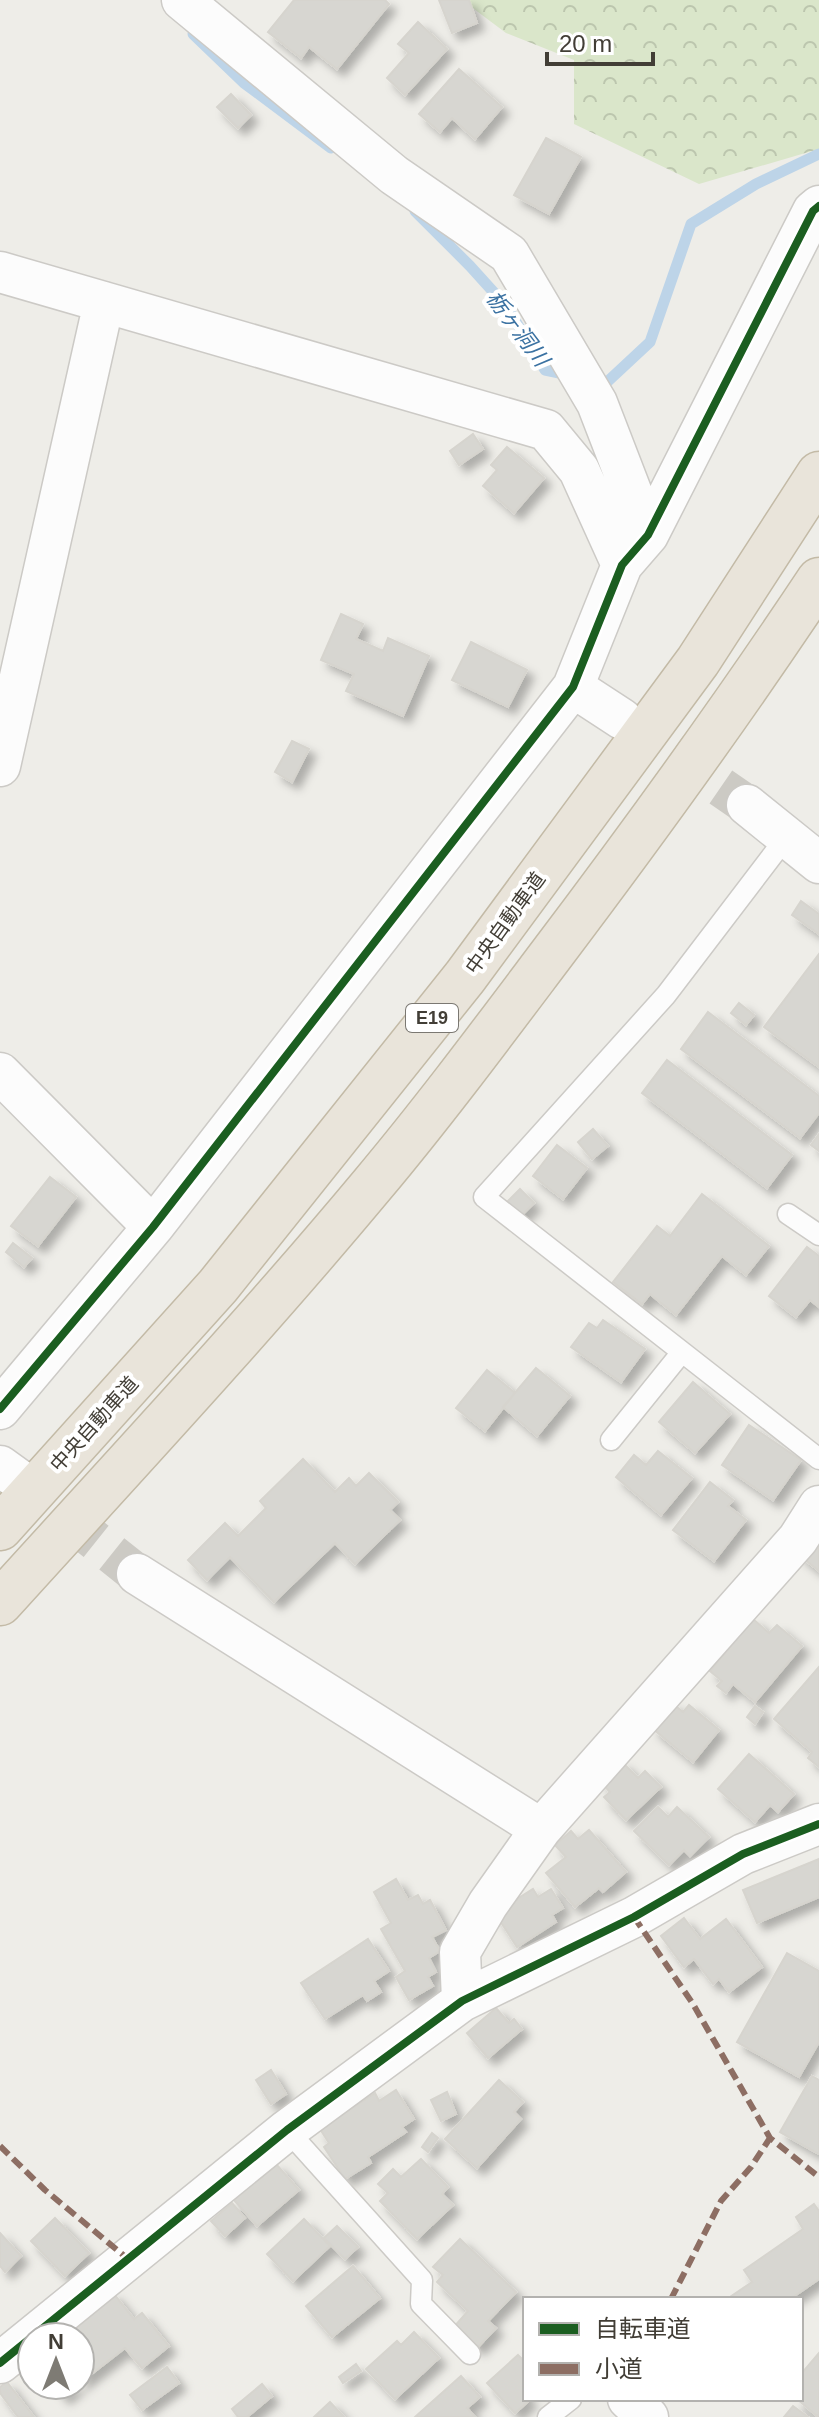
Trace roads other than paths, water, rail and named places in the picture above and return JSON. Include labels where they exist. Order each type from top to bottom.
[{"type":"highway","name":"中央自動車道","points":[[0,1528],[218,1286],[465,977],[698,661],[819,474]]},
{"type":"highway","name":"E19","points":[[0,1603],[247,1331],[374,1183],[499,1025],[627,854],[751,682],[819,580]]},
{"type":"street","points":[[182,0],[394,175],[509,254],[597,403],[648,535]]},
{"type":"street","points":[[0,1409],[153,1227],[573,687],[622,565],[648,535],[813,211],[819,206]]},
{"type":"street","points":[[0,272],[546,430],[579,470],[622,565]]},
{"type":"street","points":[[0,766],[104,302]]},
{"type":"street","points":[[573,687],[622,719]]},
{"type":"street","points":[[747,805],[819,863]]},
{"type":"street","points":[[0,1073],[153,1227]]},
{"type":"street","points":[[462,2001],[460,1952],[488,1904],[541,1829],[798,1539],[819,1506]]},
{"type":"street","points":[[137,1574],[541,1829]]},
{"type":"street","points":[[0,2363],[287,2130],[462,2001],[634,1917],[743,1854],[819,1824]]},
{"type":"street","points":[[630,2401],[648,2417]]},
{"type":"lane","points":[[788,835],[666,995],[484,1197],[819,1459]]},
{"type":"lane","points":[[788,1214],[819,1235]]},
{"type":"lane","points":[[611,1440],[682,1352]]},
{"type":"lane","points":[[287,2130],[422,2280],[421,2304],[470,2354]]},
{"type":"lane","points":[[548,2417],[568,2401]]},
{"type":"waterway","name":"栃ヶ洞川","points":[[193,34],[244,83],[331,148]]},
{"type":"waterway","name":"栃ヶ洞川","points":[[593,380],[606,383],[650,342],[691,224],[756,184],[819,154]]},
{"type":"waterway","name":"栃ヶ洞川","points":[[415,211],[507,307],[545,370],[569,375]]},
{"type":"tunnel","points":[[622,719],[747,805]]},
{"type":"tunnel","points":[[18,1479],[137,1574]]}]
